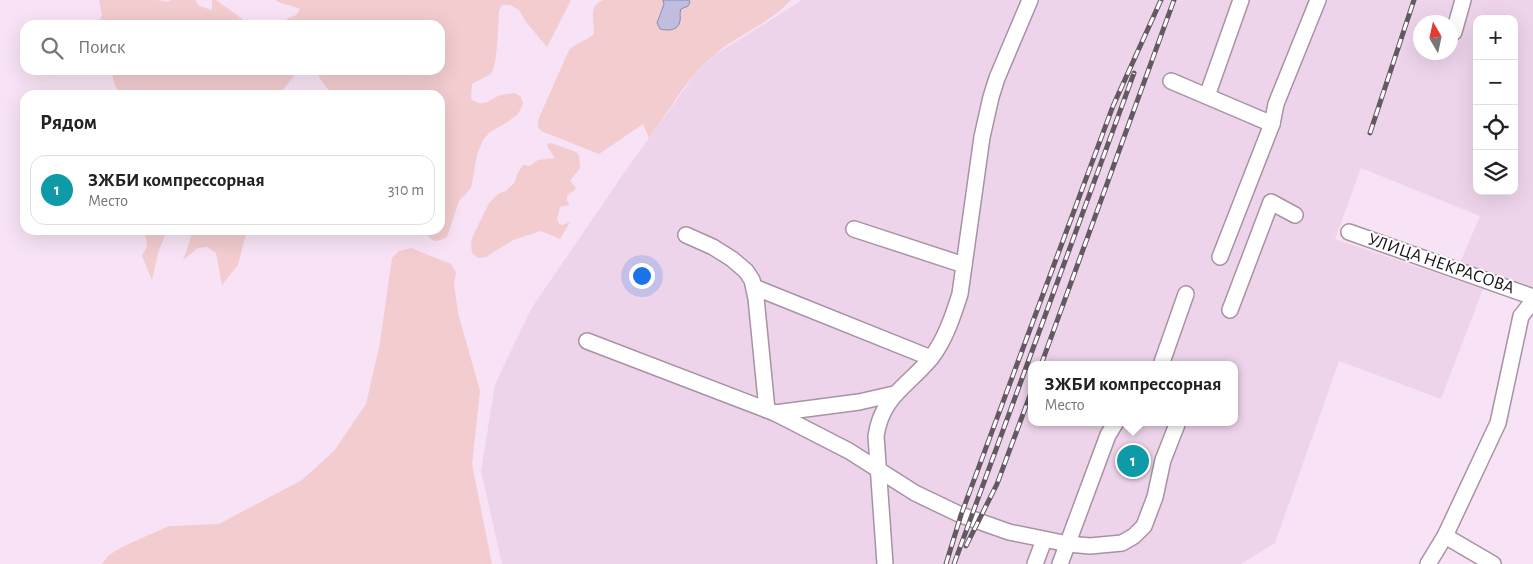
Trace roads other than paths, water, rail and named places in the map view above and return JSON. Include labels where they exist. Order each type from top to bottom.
[{"type":"street","points":[[885,564],[876,436],[878,423],[894,394],[931,358],[940,346],[954,312],[960,294],[982,137],[991,97],[1030,0]]},
{"type":"street","points":[[1207,96],[1241,0]]},
{"type":"street","points":[[1220,257],[1272,124],[1276,104],[1318,0]]},
{"type":"street","points":[[1458,18],[1463,0]]},
{"type":"street","points":[[1171,81],[1272,124]]},
{"type":"street","points":[[1230,310],[1271,202],[1295,215]]},
{"type":"street","points":[[854,229],[964,265]]},
{"type":"street","name":"УЛИЦА НЕКРАСОВА","points":[[1348,232],[1533,299]]},
{"type":"street","points":[[686,235],[713,247],[740,264],[752,280],[771,411]]},
{"type":"street","points":[[754,287],[931,358]]},
{"type":"street","points":[[1162,361],[1186,294]]},
{"type":"street","points":[[1428,564],[1445,536],[1498,424],[1521,316],[1533,299]]},
{"type":"street","points":[[587,341],[771,411],[815,432],[915,493],[961,515],[1009,532],[1068,544],[1098,546],[1122,542],[1134,536],[1144,526],[1155,497],[1163,460],[1176,426]]},
{"type":"street","points":[[771,411],[850,403],[894,394]]},
{"type":"street","points":[[1060,564],[1108,435],[1114,426]]},
{"type":"street","points":[[1445,536],[1493,564]]},
{"type":"street","points":[[1035,564],[1044,540]]},
{"type":"water","points":[[663,0],[689,0],[690,2],[688,6],[681,9],[679,24],[672,30],[660,29],[657,23],[664,4]]},
{"type":"railway","points":[[946,564],[961,515],[1113,106],[1161,0]]},
{"type":"railway","points":[[1042,361],[1174,0]]},
{"type":"railway","points":[[1370,133],[1414,0]]},
{"type":"railway","points":[[1028,361],[1134,73]]},
{"type":"railway","points":[[954,564],[1028,362]]},
{"type":"railway","points":[[966,546],[997,484],[1028,401]]},
{"type":"place","name":"ЗЖБИ компрессорная","points":[[1133,461]]}]
